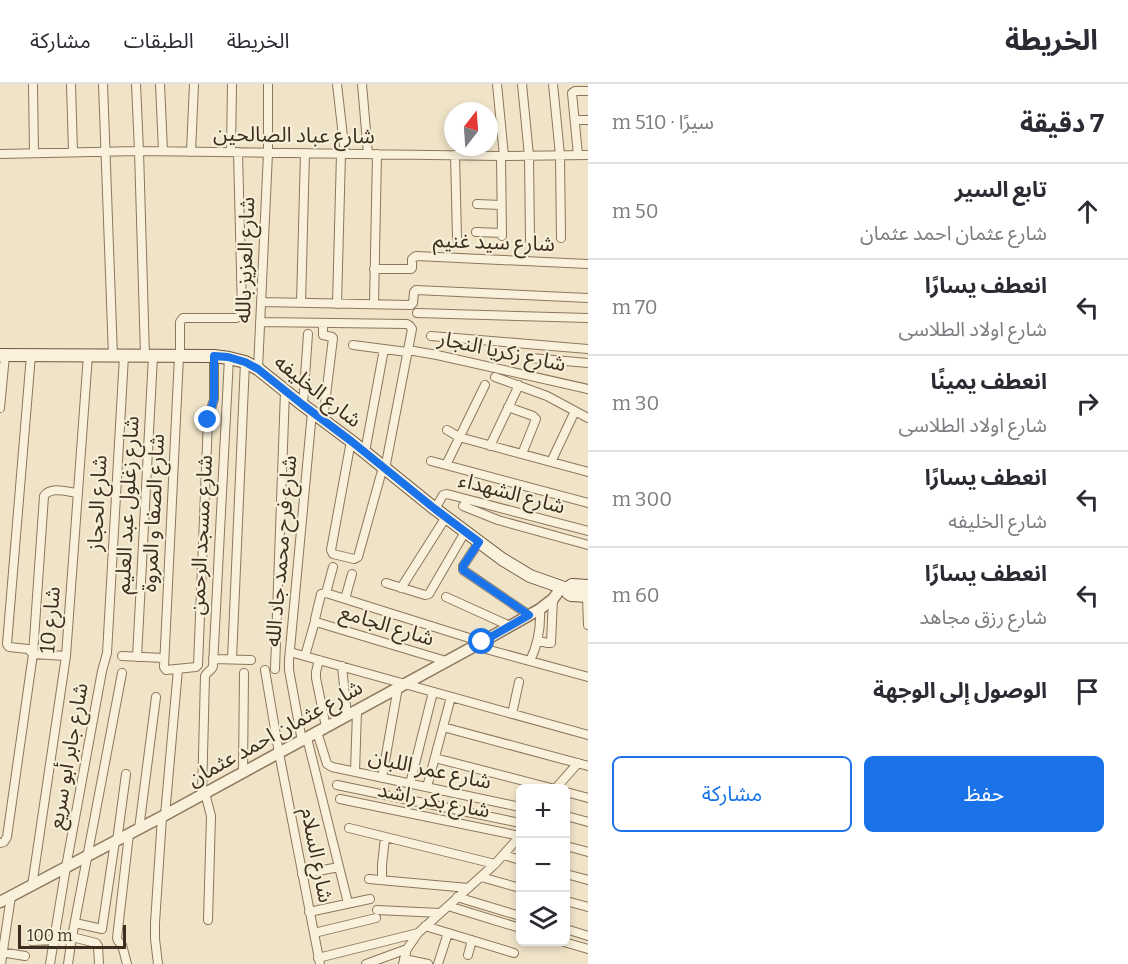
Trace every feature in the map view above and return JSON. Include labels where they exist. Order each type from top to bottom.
[{"type":"main road","name":"شارع الخليفه","points":[[2,355],[214,356],[245,362],[258,369],[479,542],[521,571],[564,589]]},
{"type":"main road","points":[[564,589],[572,585],[588,593]]},
{"type":"street","points":[[33,84],[34,153]]},
{"type":"street","points":[[71,84],[73,152]]},
{"type":"street","name":"شارع الحجاز","points":[[103,84],[118,356],[107,652]]},
{"type":"street","name":"شارع زغلول عبد العليم","points":[[136,84],[149,356],[137,657]]},
{"type":"street","points":[[160,84],[163,151]]},
{"type":"street","points":[[191,152],[194,84]]},
{"type":"street","points":[[232,84],[234,152]]},
{"type":"street","name":"شارع العزيز بالله","points":[[258,369],[268,153],[268,84]]},
{"type":"street","points":[[337,84],[343,154],[337,304]]},
{"type":"street","points":[[362,84],[373,154],[374,304]]},
{"type":"street","points":[[476,232],[502,234],[502,156],[497,84]]},
{"type":"street","points":[[522,84],[529,156],[530,240]]},
{"type":"street","points":[[553,84],[560,155],[561,238]]},
{"type":"street","points":[[578,155],[572,93],[588,91]]},
{"type":"street","points":[[575,120],[588,120]]},
{"type":"street","name":"شارع عباد الصالحين","points":[[0,154],[163,151],[444,155]]},
{"type":"street","name":"شارع الصفا و المروة","points":[[178,669],[164,667],[164,658],[180,322],[186,316],[236,318],[242,311],[234,152]]},
{"type":"street","points":[[301,303],[305,153]]},
{"type":"street","name":"شارع عباد الصالحين","points":[[498,156],[588,155]]},
{"type":"street","points":[[455,156],[457,238]]},
{"type":"street","points":[[477,204],[501,205]]},
{"type":"street","name":"شارع سيد غنيم","points":[[374,269],[411,270],[412,259],[416,256],[588,264]]},
{"type":"street","points":[[261,302],[411,305],[413,293],[416,290],[588,298]]},
{"type":"street","points":[[417,313],[588,318]]},
{"type":"street","points":[[260,322],[407,324],[412,329],[384,468],[357,558],[354,559],[334,554],[331,550],[351,441]]},
{"type":"street","points":[[323,323],[323,335],[333,338],[323,420]]},
{"type":"street","name":"شارع فرح محمد جاد الله","points":[[308,334],[308,409],[289,670],[304,739],[348,903]]},
{"type":"street","points":[[431,336],[588,349]]},
{"type":"street","name":"شارع زكريا النجار","points":[[353,345],[436,355],[588,389]]},
{"type":"street","points":[[365,452],[384,349]]},
{"type":"street","points":[[0,408],[2,355]]},
{"type":"street","points":[[31,355],[7,644],[9,647],[28,649],[33,654],[66,656]]},
{"type":"street","name":"شارع 10","points":[[32,886],[66,656],[88,356]]},
{"type":"street","points":[[158,964],[155,923],[178,669],[196,667],[198,664],[208,420],[214,399],[214,356]]},
{"type":"street","name":"شارع مسجد الرحمن","points":[[204,794],[206,673],[213,668],[228,357]]},
{"type":"street","points":[[531,358],[588,363]]},
{"type":"street","points":[[232,659],[245,362]]},
{"type":"street","points":[[495,377],[547,396],[588,418]]},
{"type":"street","points":[[446,465],[485,385]]},
{"type":"street","points":[[490,446],[519,385]]},
{"type":"street","name":"شارع السلام","points":[[285,391],[270,670],[279,753],[319,961]]},
{"type":"street","points":[[508,407],[536,419],[522,454]]},
{"type":"street","points":[[551,462],[575,411]]},
{"type":"street","points":[[447,430],[459,437],[588,472]]},
{"type":"street","points":[[431,461],[588,502]]},
{"type":"street","points":[[0,843],[4,842],[7,837],[33,654],[44,496],[51,490],[78,493]]},
{"type":"street","name":"شارع الشهداء","points":[[435,509],[443,495],[447,494],[588,531]]},
{"type":"street","points":[[463,507],[498,520],[588,545]]},
{"type":"street","points":[[401,588],[446,517]]},
{"type":"street","points":[[386,583],[427,595],[465,532]]},
{"type":"street","points":[[479,542],[463,566],[463,570],[529,615]]},
{"type":"street","name":"شارع الجامع","points":[[333,567],[326,593],[321,594],[315,621],[446,662]]},
{"type":"street","points":[[345,599],[352,574]]},
{"type":"street","name":"شارع عثمان احمد عثمان","points":[[0,902],[446,662],[540,609],[564,589]]},
{"type":"street","points":[[326,593],[530,661],[588,677]]},
{"type":"street","points":[[588,593],[588,625]]},
{"type":"street","points":[[446,597],[510,626]]},
{"type":"street","points":[[538,641],[551,642],[552,599]]},
{"type":"street","points":[[530,661],[538,641],[540,609]]},
{"type":"street","points":[[305,656],[315,621]]},
{"type":"street","name":"شارع جابر أبو سريع","points":[[50,964],[107,652]]},
{"type":"street","points":[[290,652],[342,666],[401,686],[432,692],[588,735]]},
{"type":"street","points":[[122,656],[164,658]]},
{"type":"street","points":[[213,659],[251,660]]},
{"type":"street","points":[[319,660],[316,678],[322,730]]},
{"type":"street","points":[[342,666],[352,713],[355,772]]},
{"type":"street","points":[[68,964],[123,673]]},
{"type":"street","points":[[243,772],[244,673]]},
{"type":"street","points":[[512,714],[519,682]]},
{"type":"street","points":[[382,778],[401,686]]},
{"type":"street","points":[[410,784],[432,692]]},
{"type":"street","points":[[127,964],[122,945],[117,938],[156,697]]},
{"type":"street","points":[[427,787],[451,697]]},
{"type":"street","points":[[443,727],[588,766]]},
{"type":"street","name":"شارع عمر اللبان","points":[[322,730],[327,764],[332,767],[516,806]]},
{"type":"street","points":[[435,758],[531,784]]},
{"type":"street","points":[[560,784],[578,763]]},
{"type":"street","points":[[75,923],[102,929],[126,774]]},
{"type":"street","points":[[337,785],[516,822]]},
{"type":"street","points":[[570,793],[588,798]]},
{"type":"street","points":[[204,794],[212,821],[208,920]]},
{"type":"street","name":"شارع بكر راشد","points":[[340,799],[516,835]]},
{"type":"street","points":[[570,817],[588,822]]},
{"type":"street","points":[[349,828],[495,864]]},
{"type":"street","points":[[382,880],[382,858],[386,837]]},
{"type":"street","points":[[428,964],[404,961],[407,949],[421,929],[495,864],[518,838]]},
{"type":"street","points":[[570,847],[588,852]]},
{"type":"street","points":[[504,855],[516,859]]},
{"type":"street","points":[[302,874],[339,867]]},
{"type":"street","points":[[570,875],[588,880]]},
{"type":"street","points":[[481,877],[516,887]]},
{"type":"street","points":[[369,879],[468,888]]},
{"type":"street","points":[[1,964],[11,896]]},
{"type":"street","points":[[458,897],[516,915]]},
{"type":"street","points":[[309,912],[370,899]]},
{"type":"street","points":[[570,902],[588,907]]},
{"type":"street","points":[[448,906],[516,927]]},
{"type":"street","points":[[314,933],[377,914],[440,913]]},
{"type":"street","points":[[319,961],[421,929],[448,933],[514,953]]},
{"type":"street","points":[[570,930],[588,936]]},
{"type":"street","points":[[438,964],[448,933]]},
{"type":"street","points":[[72,937],[96,943],[99,964]]},
{"type":"street","points":[[32,941],[54,940]]},
{"type":"street","points":[[468,955],[472,940]]},
{"type":"street","points":[[570,944],[588,949]]},
{"type":"street","points":[[366,964],[407,949]]},
{"type":"street","points":[[1,953],[25,956]]},
{"type":"route","points":[[208,420],[214,399],[214,356],[245,362],[258,369],[479,542],[463,566],[463,570],[529,615],[482,642]]}]
